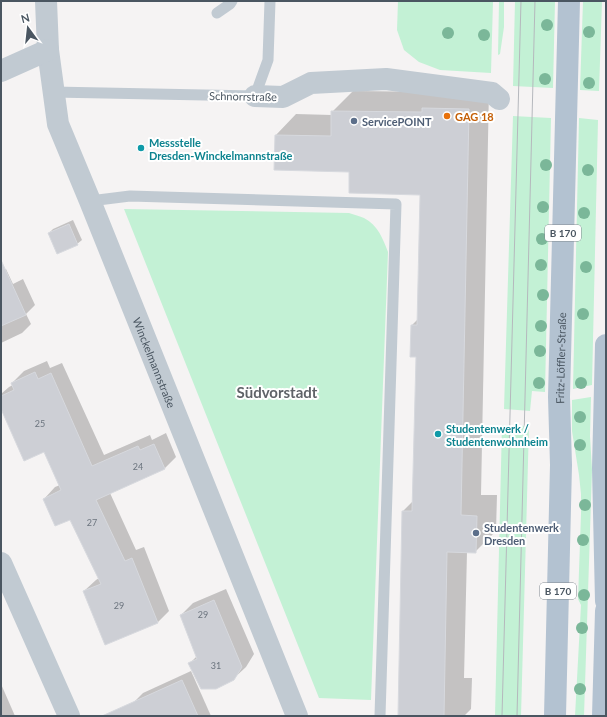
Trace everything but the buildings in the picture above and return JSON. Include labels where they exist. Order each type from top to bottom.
[{"type":"main road","name":"Fritz-Löffler-Straße","points":[[555,716],[561,465],[558,397],[569,1]]},
{"type":"main road","points":[[606,345],[603,468],[606,601]]},
{"type":"main road","points":[[602,716],[606,611]]},
{"type":"street","name":"Winckelmannstraße","points":[[46,1],[48,50],[58,124],[297,716]]},
{"type":"street","points":[[1,71],[48,50]]},
{"type":"street","name":"Schnorrstraße","points":[[255,96],[283,97],[310,83],[386,79],[492,93],[499,99]]},
{"type":"street","points":[[1,563],[69,716]]},
{"type":"lane","points":[[217,14],[232,1]]},
{"type":"lane","points":[[255,96],[268,60],[270,1]]},
{"type":"lane","name":"Schnorrstraße","points":[[53,92],[255,96]]},
{"type":"lane","points":[[90,201],[130,196],[396,204],[380,716]]},
{"type":"green space","points":[[398,1],[493,1],[491,73],[440,70],[419,62],[404,50],[397,30]]},
{"type":"green space","points":[[499,1],[504,1],[504,27],[500,54],[498,55]]},
{"type":"green space","points":[[515,1],[555,1],[553,88],[513,86]]},
{"type":"green space","points":[[583,1],[602,1],[599,91],[580,90]]},
{"type":"green space","points":[[513,116],[551,118],[545,392],[532,391],[530,411],[504,409]]},
{"type":"green space","points":[[579,118],[598,120],[592,385],[573,389]]},
{"type":"green space","points":[[124,209],[349,213],[369,221],[373,224],[382,237],[388,252],[371,700],[319,698]]},
{"type":"green space","points":[[591,397],[590,436],[592,470],[584,716],[575,716],[581,605],[578,599],[581,494],[572,431],[572,400]]},
{"type":"green space","points":[[502,425],[529,426],[521,716],[495,716]]},
{"type":"tram line","points":[[502,716],[521,1]]},
{"type":"tram line","points":[[517,716],[535,1]]},
{"type":"place","name":"GAG 18","points":[[447,116]]},
{"type":"place","name":"ServicePOINT","points":[[354,121]]},
{"type":"place","name":"Messstelle Dresden-Winckelmannstraße","points":[[141,148]]},
{"type":"place","name":"Studentenwerk / Studentenwohnheim","points":[[438,434]]},
{"type":"place","name":"Studentenwerk Dresden","points":[[476,533]]},
{"type":"district","name":"Südvorstadt","points":[[277,392]]}]
